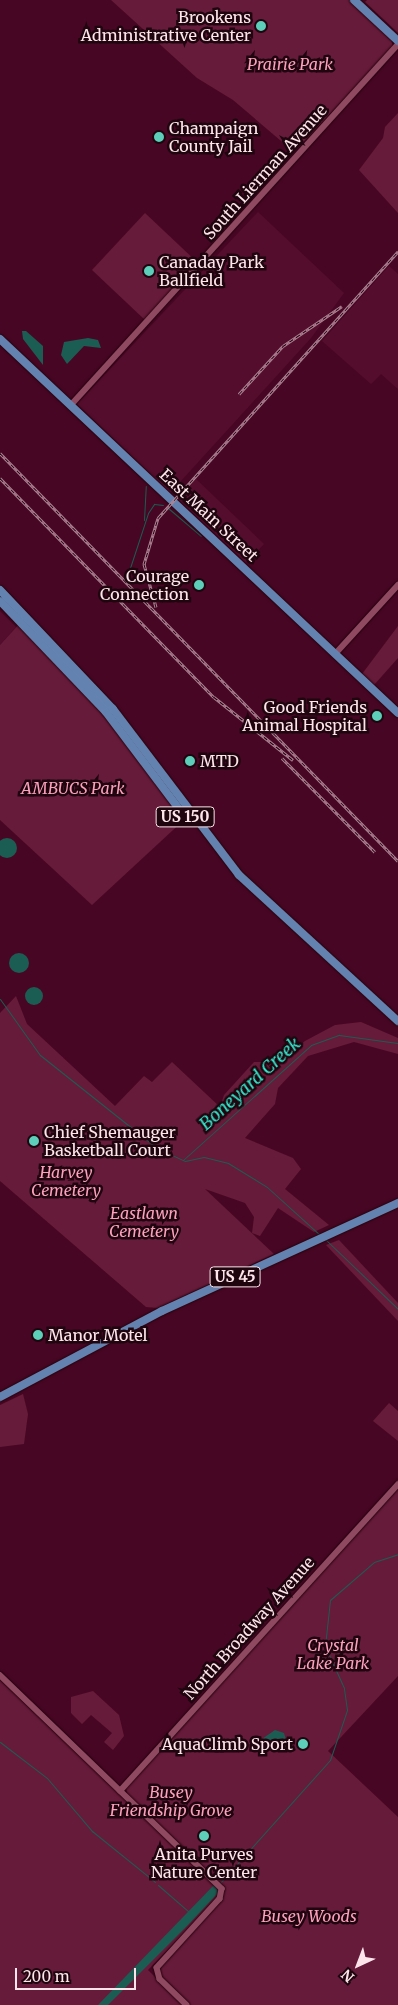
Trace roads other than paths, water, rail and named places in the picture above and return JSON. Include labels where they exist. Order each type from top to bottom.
[{"type":"main road","points":[[354,0],[398,43]]},
{"type":"main road","points":[[358,0],[398,37]]},
{"type":"main road","name":"East Main Street","points":[[0,339],[398,713]]},
{"type":"main road","name":"US 150","points":[[0,590],[113,709],[239,875]]},
{"type":"main road","name":"US 150","points":[[0,601],[100,706],[198,834],[239,875],[398,1022]]},
{"type":"main road","name":"US 45","points":[[0,1397],[162,1311],[398,1203]]},
{"type":"street","name":"South Lierman Avenue","points":[[71,405],[398,43]]},
{"type":"street","points":[[336,653],[398,585]]},
{"type":"street","name":"North Broadway Avenue","points":[[120,1791],[398,1484]]},
{"type":"street","points":[[0,1675],[218,1884],[220,1900],[157,1968],[160,1979],[187,2005]]},
{"type":"waterway","points":[[144,520],[146,486]]},
{"type":"waterway","points":[[127,577],[148,513],[154,504],[163,505]]},
{"type":"waterway","points":[[168,508],[201,536]]},
{"type":"waterway","points":[[0,999],[40,1055],[157,1148],[185,1161],[204,1157],[228,1163],[267,1187],[320,1235]]},
{"type":"waterway","name":"Boneyard Creek","points":[[183,1160],[311,1045],[339,1035],[398,1043]]},
{"type":"waterway","points":[[325,1239],[398,1309]]},
{"type":"waterway","points":[[220,1883],[330,1760],[347,1710],[344,1688],[325,1646],[330,1600],[374,1562],[398,1554]]},
{"type":"waterway","points":[[0,1742],[47,1778],[92,1831],[155,1882]]},
{"type":"waterway","points":[[158,1885],[189,1912]]},
{"type":"railway","points":[[156,607],[144,564],[158,518],[398,251]]},
{"type":"railway","points":[[239,394],[283,346],[342,306]]},
{"type":"railway","points":[[0,453],[398,861]]},
{"type":"railway","points":[[0,478],[214,697],[293,760]]},
{"type":"railway","points":[[282,758],[375,852]]},
{"type":"place","name":"Brookens Administrative Center","points":[[261,26]]},
{"type":"place","name":"Champaign County Jail","points":[[159,137]]},
{"type":"place","name":"Canaday Park Ballfield","points":[[149,271]]},
{"type":"place","name":"Courage Connection","points":[[199,585]]},
{"type":"place","name":"Good Friends Animal Hospital","points":[[377,716]]},
{"type":"place","name":"MTD","points":[[190,761]]},
{"type":"place","name":"Chief Shemauger Basketball Court","points":[[34,1141]]},
{"type":"place","name":"Manor Motel","points":[[38,1335]]},
{"type":"place","name":"AquaClimb Sport","points":[[303,1744]]},
{"type":"place","name":"Anita Purves Nature Center","points":[[204,1836]]},
{"type":"park label","name":"Prairie Park","points":[[290,64]]},
{"type":"park label","name":"AMBUCS Park","points":[[73,788]]},
{"type":"park label","name":"Harvey Cemetery","points":[[66,1181]]},
{"type":"park label","name":"Eastlawn Cemetery","points":[[144,1222]]},
{"type":"park label","name":"Crystal Lake Park","points":[[333,1654]]},
{"type":"park label","name":"Busey Friendship Grove","points":[[171,1801]]},
{"type":"park label","name":"Busey Woods","points":[[309,1916]]}]
